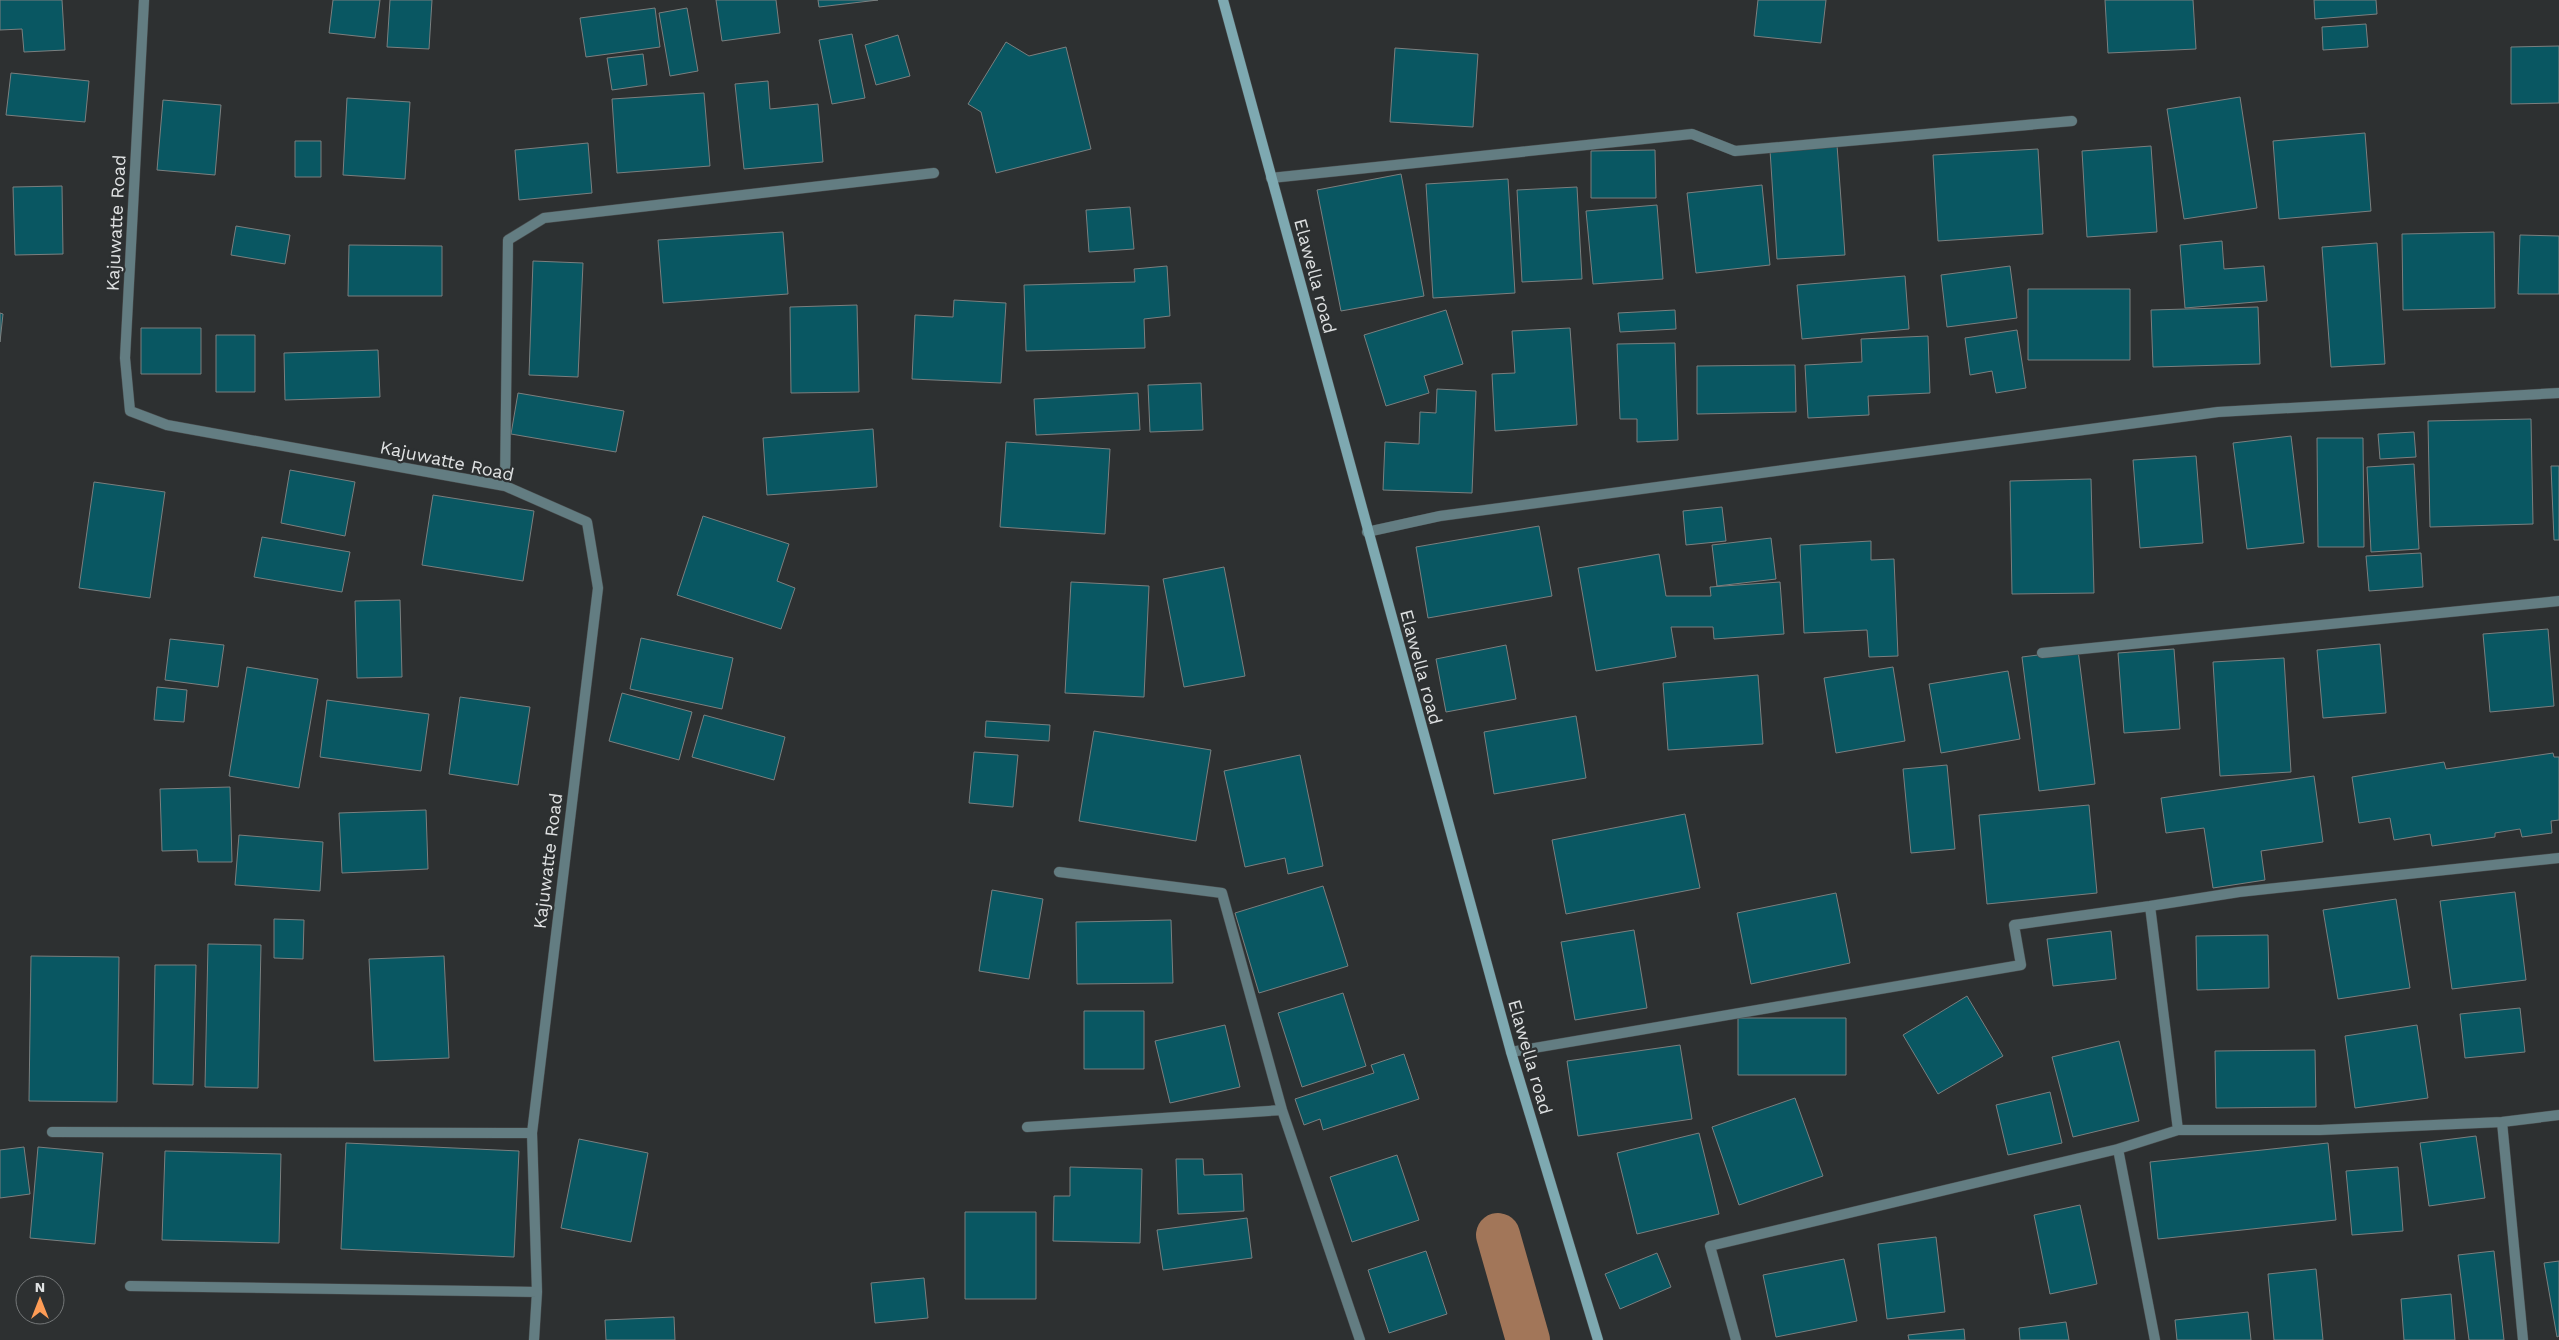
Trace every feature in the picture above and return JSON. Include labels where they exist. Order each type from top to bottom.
[{"type":"street","name":"Kajuwatte Road","points":[[144,0],[125,358],[130,411],[167,425],[505,486],[587,522],[598,588],[532,1133],[537,1292],[534,1340]]},
{"type":"street","name":"Elawella road","points":[[1223,0],[1510,1052],[1598,1340]]},
{"type":"street","points":[[1271,178],[1692,134],[1735,151],[2072,121]]},
{"type":"street","points":[[505,486],[508,240],[544,218],[934,172]]},
{"type":"street","points":[[1367,532],[1440,516],[2218,412],[2559,393]]},
{"type":"street","points":[[2042,653],[2559,600]]},
{"type":"street","points":[[1510,1052],[2021,965],[2014,925],[2239,892],[2559,858]]},
{"type":"street","points":[[1059,872],[1222,893],[1282,1110],[1360,1340]]},
{"type":"street","points":[[2150,906],[2178,1130]]},
{"type":"street","points":[[1027,1127],[1282,1110]]},
{"type":"street","points":[[1736,1340],[1710,1246],[2118,1149],[2178,1130],[2320,1130],[2502,1122],[2559,1115]]},
{"type":"street","points":[[2502,1122],[2523,1340]]},
{"type":"street","points":[[52,1132],[532,1133]]},
{"type":"street","points":[[2118,1149],[2154,1340]]},
{"type":"street","points":[[130,1286],[537,1292]]},
{"type":"building","points":[[0,0],[62,0],[65,50],[24,52],[22,29],[0,30]]},
{"type":"building","points":[[333,0],[380,0],[375,38],[329,33]]},
{"type":"building","points":[[390,0],[432,0],[429,49],[387,47]]},
{"type":"building","points":[[716,0],[776,0],[780,33],[722,41]]},
{"type":"building","points":[[818,0],[878,0],[819,7]]},
{"type":"building","points":[[1758,0],[1826,0],[1821,43],[1754,36]]},
{"type":"building","points":[[2105,0],[2193,0],[2196,49],[2108,53]]},
{"type":"building","points":[[2314,0],[2376,0],[2377,14],[2315,19]]},
{"type":"building","points":[[655,8],[660,47],[586,57],[580,18]]},
{"type":"building","points":[[687,8],[698,71],[670,76],[659,13]]},
{"type":"building","points":[[2366,24],[2368,47],[2323,50],[2322,27]]},
{"type":"building","points":[[852,34],[865,98],[832,104],[819,40]]},
{"type":"building","points":[[898,35],[910,76],[876,85],[865,45]]},
{"type":"building","points":[[1006,42],[1029,56],[1066,47],[1091,149],[996,173],[981,112],[968,104]]},
{"type":"building","points":[[2559,46],[2559,103],[2511,104],[2511,47]]},
{"type":"building","points":[[1395,48],[1478,54],[1473,127],[1390,122]]},
{"type":"building","points":[[643,54],[647,85],[612,90],[607,58]]},
{"type":"building","points":[[11,73],[89,81],[85,122],[6,115]]},
{"type":"building","points":[[768,81],[770,109],[818,104],[823,162],[744,169],[735,84]]},
{"type":"building","points":[[704,93],[710,166],[617,173],[612,99]]},
{"type":"building","points":[[2240,97],[2257,208],[2184,219],[2167,109]]},
{"type":"building","points":[[347,98],[410,102],[405,179],[343,175]]},
{"type":"building","points":[[163,100],[221,105],[215,175],[157,170]]},
{"type":"building","points":[[2365,133],[2371,211],[2279,219],[2273,141]]},
{"type":"building","points":[[295,141],[321,141],[321,177],[295,177]]},
{"type":"building","points":[[588,143],[592,193],[519,200],[515,150]]},
{"type":"building","points":[[1837,145],[1845,255],[1777,259],[1770,150]]},
{"type":"building","points":[[2151,146],[2157,232],[2087,237],[2082,151]]},
{"type":"building","points":[[2038,149],[2043,234],[1938,241],[1933,155]]},
{"type":"building","points":[[1655,150],[1656,198],[1591,198],[1591,151]]},
{"type":"building","points":[[1401,174],[1424,296],[1341,311],[1317,190]]},
{"type":"building","points":[[1508,179],[1515,293],[1433,298],[1426,184]]},
{"type":"building","points":[[1762,185],[1770,265],[1696,273],[1687,193]]},
{"type":"building","points":[[62,186],[63,254],[15,255],[13,187]]},
{"type":"building","points":[[1577,187],[1582,279],[1522,282],[1517,190]]},
{"type":"building","points":[[1657,205],[1663,279],[1593,284],[1586,211]]},
{"type":"building","points":[[1130,207],[1134,249],[1089,252],[1086,210]]},
{"type":"building","points":[[236,226],[290,235],[285,264],[231,255]]},
{"type":"building","points":[[783,232],[788,294],[663,303],[658,240]]},
{"type":"building","points":[[2494,232],[2495,308],[2403,310],[2402,234]]},
{"type":"building","points":[[2520,235],[2559,236],[2559,294],[2518,294]]},
{"type":"building","points":[[2222,241],[2224,269],[2264,266],[2267,301],[2185,308],[2180,245]]},
{"type":"building","points":[[2377,243],[2385,364],[2331,367],[2322,247]]},
{"type":"building","points":[[349,245],[442,246],[442,296],[348,296]]},
{"type":"building","points":[[533,261],[583,263],[578,377],[529,375]]},
{"type":"building","points":[[1167,266],[1170,316],[1144,319],[1145,348],[1026,351],[1024,285],[1135,282],[1134,269]]},
{"type":"building","points":[[2010,266],[2017,318],[1947,327],[1941,275]]},
{"type":"building","points":[[1905,276],[1909,329],[1802,339],[1797,285]]},
{"type":"building","points":[[2028,289],[2130,289],[2130,360],[2028,360]]},
{"type":"building","points":[[954,300],[1006,303],[1001,383],[912,379],[915,315],[953,317]]},
{"type":"building","points":[[857,305],[859,392],[791,393],[790,307]]},
{"type":"building","points":[[2258,307],[2260,364],[2153,367],[2151,310]]},
{"type":"building","points":[[1446,310],[1463,364],[1424,376],[1429,393],[1386,406],[1364,335]]},
{"type":"building","points":[[1675,310],[1676,329],[1620,332],[1618,313]]},
{"type":"building","points":[[0,313],[3,314],[0,342]]},
{"type":"building","points":[[141,328],[201,328],[201,374],[141,374]]},
{"type":"building","points":[[1570,328],[1577,425],[1495,431],[1492,374],[1515,373],[1512,331]]},
{"type":"building","points":[[2017,330],[2026,388],[1996,393],[1992,371],[1970,375],[1965,338]]},
{"type":"building","points":[[216,335],[255,335],[255,392],[216,392]]},
{"type":"building","points":[[1928,336],[1930,393],[1868,396],[1869,415],[1808,418],[1805,365],[1862,362],[1861,339]]},
{"type":"building","points":[[1675,343],[1678,440],[1637,442],[1637,419],[1620,419],[1617,344]]},
{"type":"building","points":[[378,350],[380,397],[285,400],[284,353]]},
{"type":"building","points":[[1795,365],[1796,412],[1697,414],[1697,366]]},
{"type":"building","points":[[1201,383],[1203,430],[1150,432],[1148,385]]},
{"type":"building","points":[[1437,389],[1476,391],[1472,493],[1383,490],[1385,442],[1419,444],[1420,412],[1436,413]]},
{"type":"building","points":[[518,393],[624,411],[616,452],[511,434]]},
{"type":"building","points":[[1138,393],[1140,430],[1036,435],[1034,399]]},
{"type":"building","points":[[2531,419],[2533,524],[2430,527],[2428,421]]},
{"type":"building","points":[[873,429],[877,487],[767,495],[763,438]]},
{"type":"building","points":[[2414,432],[2416,457],[2380,459],[2378,434]]},
{"type":"building","points":[[2291,436],[2304,543],[2247,549],[2233,443]]},
{"type":"building","points":[[2317,438],[2363,438],[2364,547],[2318,547]]},
{"type":"building","points":[[1006,442],[1110,449],[1105,534],[1000,527]]},
{"type":"building","points":[[2196,456],[2203,543],[2140,548],[2133,460]]},
{"type":"building","points":[[2414,464],[2419,549],[2371,552],[2367,467]]},
{"type":"building","points":[[2551,466],[2559,466],[2559,540],[2554,540]]},
{"type":"building","points":[[290,470],[355,482],[345,536],[281,523]]},
{"type":"building","points":[[2091,479],[2094,593],[2012,594],[2010,481]]},
{"type":"building","points":[[94,482],[165,492],[150,598],[79,588]]},
{"type":"building","points":[[433,495],[534,511],[523,581],[422,565]]},
{"type":"building","points":[[1722,507],[1726,541],[1686,545],[1683,511]]},
{"type":"building","points":[[703,516],[789,544],[777,581],[795,588],[781,629],[677,595]]},
{"type":"building","points":[[1539,526],[1552,596],[1428,618],[1416,547]]},
{"type":"building","points":[[262,537],[350,552],[342,592],[254,577]]},
{"type":"building","points":[[1771,538],[1776,579],[1717,586],[1712,545]]},
{"type":"building","points":[[1871,541],[1871,560],[1894,559],[1898,656],[1869,657],[1867,630],[1804,633],[1800,545]]},
{"type":"building","points":[[2421,553],[2423,587],[2369,591],[2366,556]]},
{"type":"building","points":[[1659,554],[1666,596],[1711,596],[1710,587],[1780,582],[1784,634],[1714,639],[1713,627],[1671,627],[1676,657],[1596,671],[1578,568]]},
{"type":"building","points":[[1224,567],[1245,676],[1184,687],[1163,579]]},
{"type":"building","points":[[1071,582],[1149,586],[1144,697],[1065,693]]},
{"type":"building","points":[[400,600],[402,677],[357,678],[355,601]]},
{"type":"building","points":[[2548,629],[2554,706],[2490,712],[2483,634]]},
{"type":"building","points":[[641,638],[733,658],[722,709],[630,689]]},
{"type":"building","points":[[170,639],[224,645],[218,687],[165,680]]},
{"type":"building","points":[[2380,644],[2386,713],[2323,718],[2317,650]]},
{"type":"building","points":[[1506,645],[1516,699],[1446,712],[1436,659]]},
{"type":"building","points":[[2174,649],[2180,729],[2124,733],[2118,653]]},
{"type":"building","points":[[2078,650],[2095,784],[2039,791],[2022,657]]},
{"type":"building","points":[[2284,658],[2291,772],[2220,776],[2213,662]]},
{"type":"building","points":[[247,667],[318,679],[299,788],[229,776]]},
{"type":"building","points":[[1893,667],[1905,741],[1836,753],[1824,678]]},
{"type":"building","points":[[2008,671],[2020,739],[1941,753],[1929,684]]},
{"type":"building","points":[[1758,675],[1763,744],[1668,750],[1663,683]]},
{"type":"building","points":[[157,687],[187,690],[184,722],[154,720]]},
{"type":"building","points":[[622,693],[692,712],[679,760],[609,741]]},
{"type":"building","points":[[460,697],[530,707],[518,785],[449,774]]},
{"type":"building","points":[[327,700],[429,714],[421,771],[320,757]]},
{"type":"building","points":[[704,715],[785,737],[774,780],[692,757]]},
{"type":"building","points":[[1576,716],[1586,778],[1494,794],[1484,732]]},
{"type":"building","points":[[986,721],[1050,725],[1049,741],[985,737]]},
{"type":"building","points":[[1094,731],[1211,750],[1196,841],[1079,821]]},
{"type":"building","points":[[974,752],[1018,755],[1013,807],[969,803]]},
{"type":"building","points":[[2553,753],[2554,757],[2559,757],[2559,820],[2551,821],[2552,833],[2522,837],[2520,829],[2495,833],[2495,837],[2432,846],[2430,834],[2394,840],[2390,818],[2359,823],[2352,777],[2444,762],[2446,769]]},
{"type":"building","points":[[1300,755],[1323,866],[1288,874],[1285,858],[1245,867],[1224,771]]},
{"type":"building","points":[[1947,765],[1955,849],[1911,853],[1903,769]]},
{"type":"building","points":[[2314,776],[2323,842],[2261,851],[2265,880],[2213,888],[2204,828],[2166,833],[2161,798]]},
{"type":"building","points":[[230,787],[232,862],[198,862],[197,850],[162,851],[160,789]]},
{"type":"building","points":[[2089,805],[2097,893],[1987,904],[1979,815]]},
{"type":"building","points":[[426,810],[428,869],[342,873],[339,813]]},
{"type":"building","points":[[1685,814],[1700,888],[1566,914],[1552,840]]},
{"type":"building","points":[[239,835],[323,842],[320,891],[235,885]]},
{"type":"building","points":[[1323,886],[1348,966],[1259,993],[1235,913]]},
{"type":"building","points":[[992,890],[1043,899],[1029,979],[979,971]]},
{"type":"building","points":[[2515,892],[2526,980],[2452,989],[2440,901]]},
{"type":"building","points":[[1836,893],[1850,963],[1751,984],[1737,913]]},
{"type":"building","points":[[2396,899],[2410,988],[2338,999],[2323,910]]},
{"type":"building","points":[[274,919],[304,920],[303,959],[274,958]]},
{"type":"building","points":[[1171,920],[1173,983],[1077,984],[1076,922]]},
{"type":"building","points":[[1634,930],[1647,1008],[1575,1020],[1561,942]]},
{"type":"building","points":[[2111,931],[2116,979],[2053,986],[2047,939]]},
{"type":"building","points":[[2268,935],[2269,988],[2197,990],[2196,936]]},
{"type":"building","points":[[208,944],[261,945],[258,1088],[205,1087]]},
{"type":"building","points":[[31,956],[119,957],[117,1102],[29,1101]]},
{"type":"building","points":[[444,956],[449,1058],[374,1061],[369,959]]},
{"type":"building","points":[[155,965],[196,965],[193,1085],[153,1084]]},
{"type":"building","points":[[1343,993],[1366,1066],[1302,1087],[1278,1013]]},
{"type":"building","points":[[1967,996],[2003,1056],[1938,1094],[1903,1035]]},
{"type":"building","points":[[2520,1008],[2525,1052],[2465,1058],[2460,1014]]},
{"type":"building","points":[[1084,1011],[1144,1011],[1144,1069],[1084,1069]]},
{"type":"building","points":[[1738,1018],[1846,1018],[1846,1075],[1738,1075]]},
{"type":"building","points":[[1225,1025],[1240,1087],[1170,1103],[1155,1041]]},
{"type":"building","points":[[2417,1025],[2428,1098],[2355,1108],[2345,1036]]},
{"type":"building","points":[[2119,1041],[2139,1121],[2073,1137],[2052,1057]]},
{"type":"building","points":[[1680,1045],[1692,1119],[1578,1136],[1567,1061]]},
{"type":"building","points":[[2315,1050],[2316,1107],[2216,1108],[2215,1051]]},
{"type":"building","points":[[1404,1054],[1419,1099],[1323,1130],[1320,1119],[1304,1125],[1295,1099],[1374,1073],[1371,1065]]},
{"type":"building","points":[[2050,1092],[2062,1143],[2008,1155],[1996,1105]]},
{"type":"building","points":[[1795,1098],[1823,1176],[1739,1205],[1712,1127]]},
{"type":"building","points":[[1699,1133],[1719,1214],[1637,1234],[1617,1153]]},
{"type":"building","points":[[2476,1136],[2485,1198],[2429,1206],[2420,1143]]},
{"type":"building","points":[[579,1139],[648,1153],[631,1242],[561,1228]]},
{"type":"building","points":[[346,1143],[519,1151],[514,1257],[341,1249]]},
{"type":"building","points":[[2328,1143],[2336,1220],[2158,1239],[2150,1162]]},
{"type":"building","points":[[24,1147],[30,1194],[0,1198],[0,1150]]},
{"type":"building","points":[[38,1147],[103,1153],[95,1244],[30,1238]]},
{"type":"building","points":[[165,1151],[281,1154],[279,1243],[162,1240]]},
{"type":"building","points":[[1397,1155],[1419,1220],[1352,1242],[1330,1177]]},
{"type":"building","points":[[1176,1159],[1203,1159],[1204,1175],[1242,1174],[1244,1211],[1178,1214]]},
{"type":"building","points":[[1070,1167],[1142,1169],[1140,1243],[1053,1241],[1054,1196],[1070,1196]]},
{"type":"building","points":[[2398,1167],[2403,1231],[2352,1235],[2346,1171]]},
{"type":"building","points":[[2080,1205],[2097,1284],[2050,1294],[2034,1215]]},
{"type":"building","points":[[965,1212],[1036,1212],[1036,1299],[965,1299]]},
{"type":"building","points":[[1247,1218],[1252,1258],[1163,1270],[1157,1230]]},
{"type":"building","points":[[1936,1237],[1945,1312],[1887,1319],[1878,1244]]},
{"type":"building","points":[[1426,1251],[1447,1314],[1389,1333],[1368,1270]]},
{"type":"building","points":[[2494,1251],[2504,1340],[2469,1340],[2458,1255]]},
{"type":"building","points":[[1657,1253],[1671,1287],[1620,1309],[1605,1274]]},
{"type":"building","points":[[1844,1259],[1857,1321],[1776,1337],[1763,1275]]},
{"type":"building","points":[[2559,1261],[2559,1336],[2557,1337],[2544,1263]]},
{"type":"building","points":[[2316,1269],[2323,1340],[2274,1340],[2268,1274]]},
{"type":"building","points":[[924,1278],[928,1318],[875,1323],[871,1283]]},
{"type":"building","points":[[2451,1294],[2455,1340],[2404,1340],[2401,1299]]},
{"type":"building","points":[[2248,1312],[2251,1340],[2177,1340],[2175,1320]]},
{"type":"building","points":[[674,1317],[675,1340],[606,1340],[605,1320]]},
{"type":"building","points":[[2066,1322],[2069,1340],[2020,1340],[2019,1328]]},
{"type":"building","points":[[1964,1329],[1965,1340],[1909,1340],[1908,1335]]},
{"type":"waterway","points":[[1498,1235],[1528,1340]]}]
